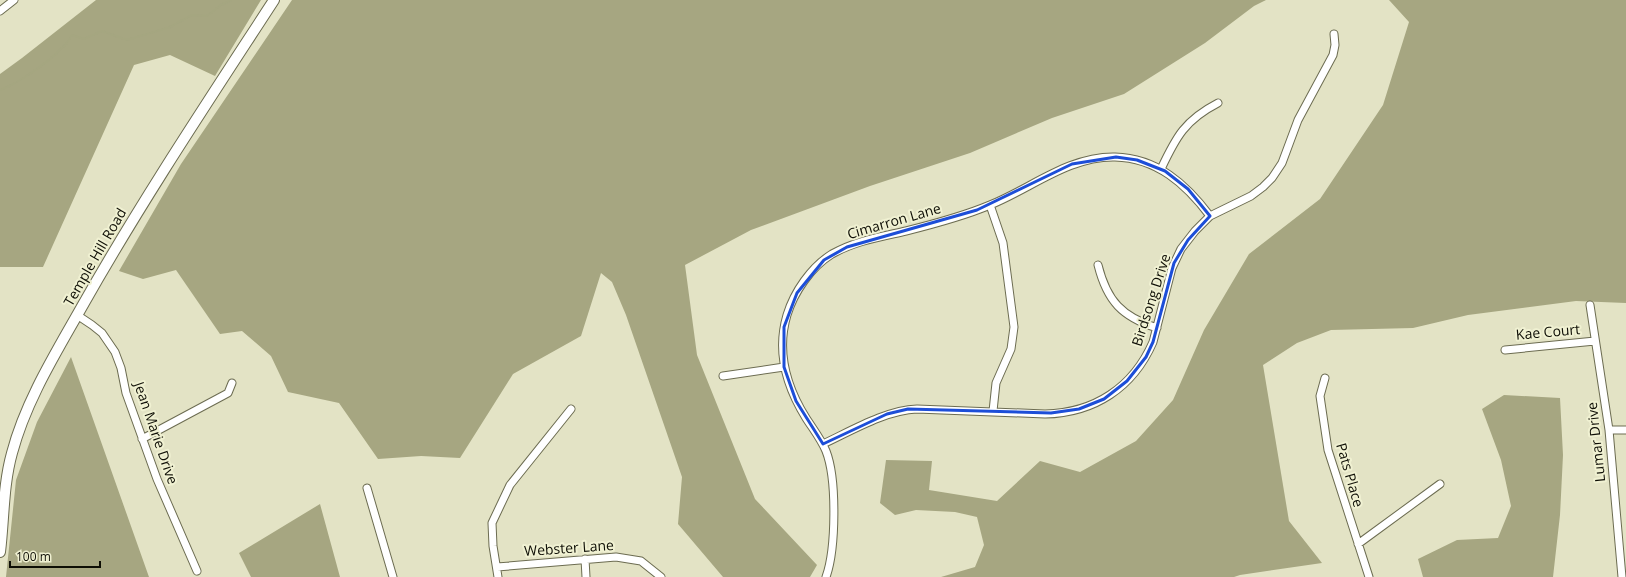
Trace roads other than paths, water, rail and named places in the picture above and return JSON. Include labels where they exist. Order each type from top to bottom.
[{"type":"main road","name":"Temple Hill Road","points":[[0,552],[8,468],[16,439],[35,393],[77,315],[128,226],[274,0]]},
{"type":"street","points":[[0,11],[10,1]]},
{"type":"street","name":"Birdsong Drive","points":[[823,444],[881,417],[901,410],[917,409],[1051,413],[1074,411],[1090,406],[1115,391],[1134,373],[1150,350],[1172,268],[1195,231],[1210,216],[1255,193],[1268,183],[1280,167],[1298,120],[1333,55],[1335,45],[1334,34]]},
{"type":"street","points":[[1161,169],[1174,143],[1186,125],[1195,116],[1218,103]]},
{"type":"street","name":"Cimarron Lane","points":[[826,577],[833,544],[833,490],[830,466],[823,444],[792,394],[784,367],[782,340],[789,310],[795,297],[803,284],[824,260],[856,243],[950,219],[990,205],[1078,162],[1100,158],[1127,158],[1161,169],[1188,189],[1210,216]]},
{"type":"street","points":[[990,205],[1003,243],[1014,327],[1011,349],[996,383],[993,411]]},
{"type":"street","points":[[1098,265],[1107,291],[1119,307],[1133,319],[1156,328]]},
{"type":"street","name":"Lumar Drive","points":[[1590,305],[1608,430],[1622,577]]},
{"type":"street","name":"Jean Marie Drive","points":[[77,315],[102,333],[115,352],[121,368],[126,393],[142,439],[157,479],[197,571]]},
{"type":"street","name":"Kae Court","points":[[1504,350],[1595,341]]},
{"type":"street","points":[[723,376],[784,367]]},
{"type":"street","name":"Pats Place","points":[[1325,378],[1320,396],[1327,443],[1333,469],[1369,577]]},
{"type":"street","points":[[142,439],[228,393],[232,383]]},
{"type":"street","points":[[498,577],[492,523],[510,485],[571,408]]},
{"type":"street","points":[[1608,430],[1626,430]]},
{"type":"street","points":[[1358,544],[1440,484]]},
{"type":"street","points":[[367,488],[393,577]]},
{"type":"street","name":"Webster Lane","points":[[497,567],[616,557],[641,561],[661,577]]},
{"type":"street","points":[[585,559],[586,577]]},
{"type":"waterway","points":[[0,90],[25,77],[42,65],[57,53],[67,43],[72,35],[84,39],[102,31],[127,40],[170,27],[192,15],[207,16],[221,5],[231,0]]}]
